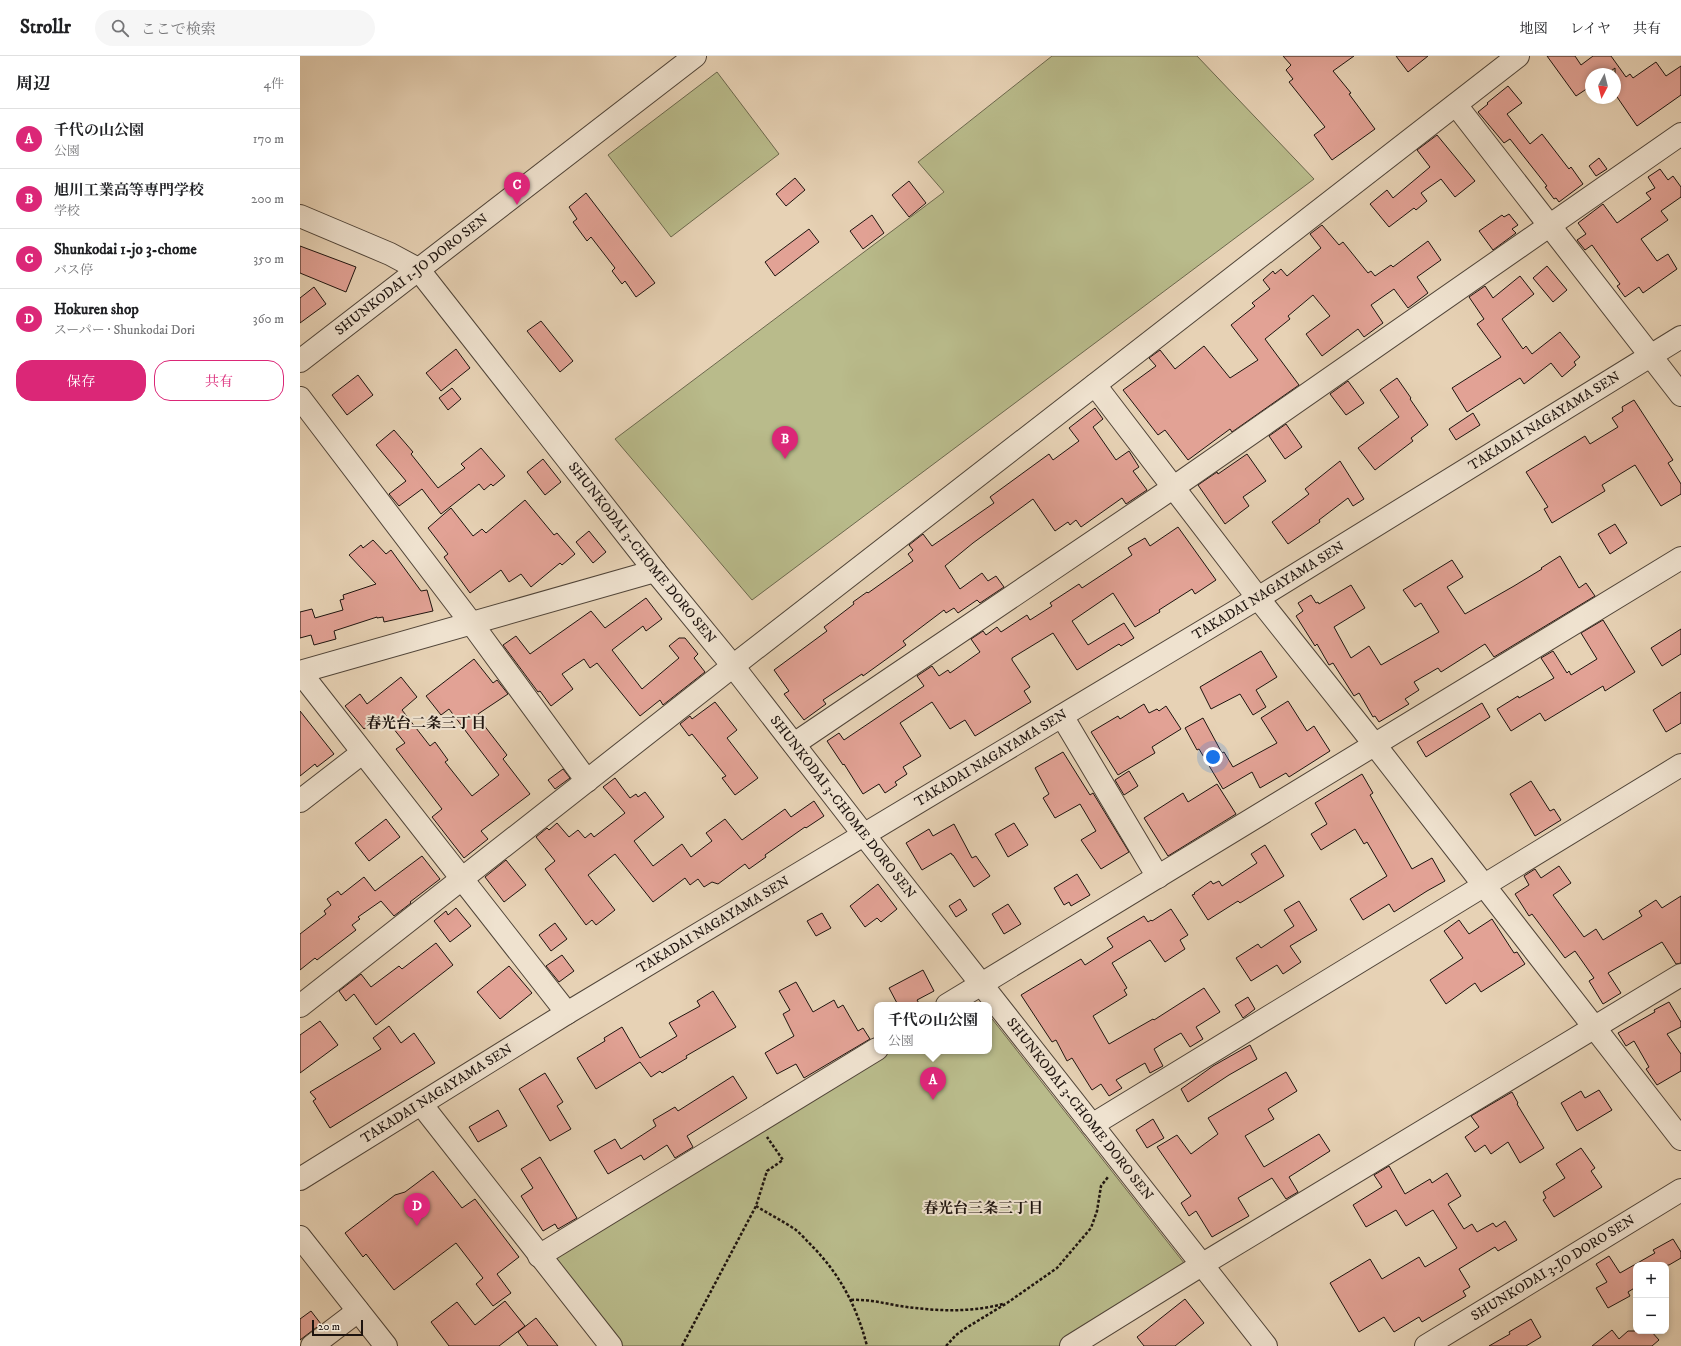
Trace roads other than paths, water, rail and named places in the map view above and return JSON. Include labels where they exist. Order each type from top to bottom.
[{"type":"street","name":"SHUNKODAI 1-JO DORO SEN","points":[[300,361],[695,56]]},
{"type":"street","points":[[300,1006],[733,666],[1518,56]]},
{"type":"street","points":[[1456,104],[1681,395]]},
{"type":"street","points":[[794,744],[1174,487],[1681,134]]},
{"type":"street","points":[[300,216],[390,254],[418,270]]},
{"type":"street","name":"SHUNKODAI 3-CHOME DORO SEN","points":[[418,270],[655,571],[733,666],[1092,1126],[1266,1346]]},
{"type":"street","name":"TAKADAI NAGAYAMA SEN","points":[[300,1179],[568,1013],[1258,598],[1681,337]]},
{"type":"street","points":[[1095,385],[1258,598],[1376,745],[1681,1139]]},
{"type":"street","points":[[300,398],[472,624],[587,782]]},
{"type":"street","points":[[952,1002],[1681,558]]},
{"type":"street","points":[[568,1013],[362,753],[300,672],[655,571]]},
{"type":"street","points":[[1062,716],[1158,877]]},
{"type":"street","points":[[300,801],[362,753]]},
{"type":"street","points":[[1092,1126],[1483,885],[1681,766]]},
{"type":"street","points":[[1071,1346],[1202,1264],[1681,975]]},
{"type":"street","points":[[539,1256],[874,1051]]},
{"type":"street","points":[[421,1104],[611,1346]]},
{"type":"street","name":"SHUNKODAI 3-JO DORO SEN","points":[[1426,1346],[1681,1190]]},
{"type":"street","points":[[300,1237],[386,1346]]},
{"type":"street","points":[[312,1346],[358,1311]]},
{"type":"place","name":"Shunkodai 1-jo 3-chome","points":[[517,205]]},
{"type":"place","name":"旭川工業高等専門学校","points":[[785,459]]},
{"type":"place","name":"千代の山公園","points":[[933,1100]]},
{"type":"place","name":"Hokuren shop","points":[[417,1226]]},
{"type":"district","name":"春光台二条三丁目","points":[[426,723]]},
{"type":"district","name":"春光台三条三丁目","points":[[983,1208]]}]
